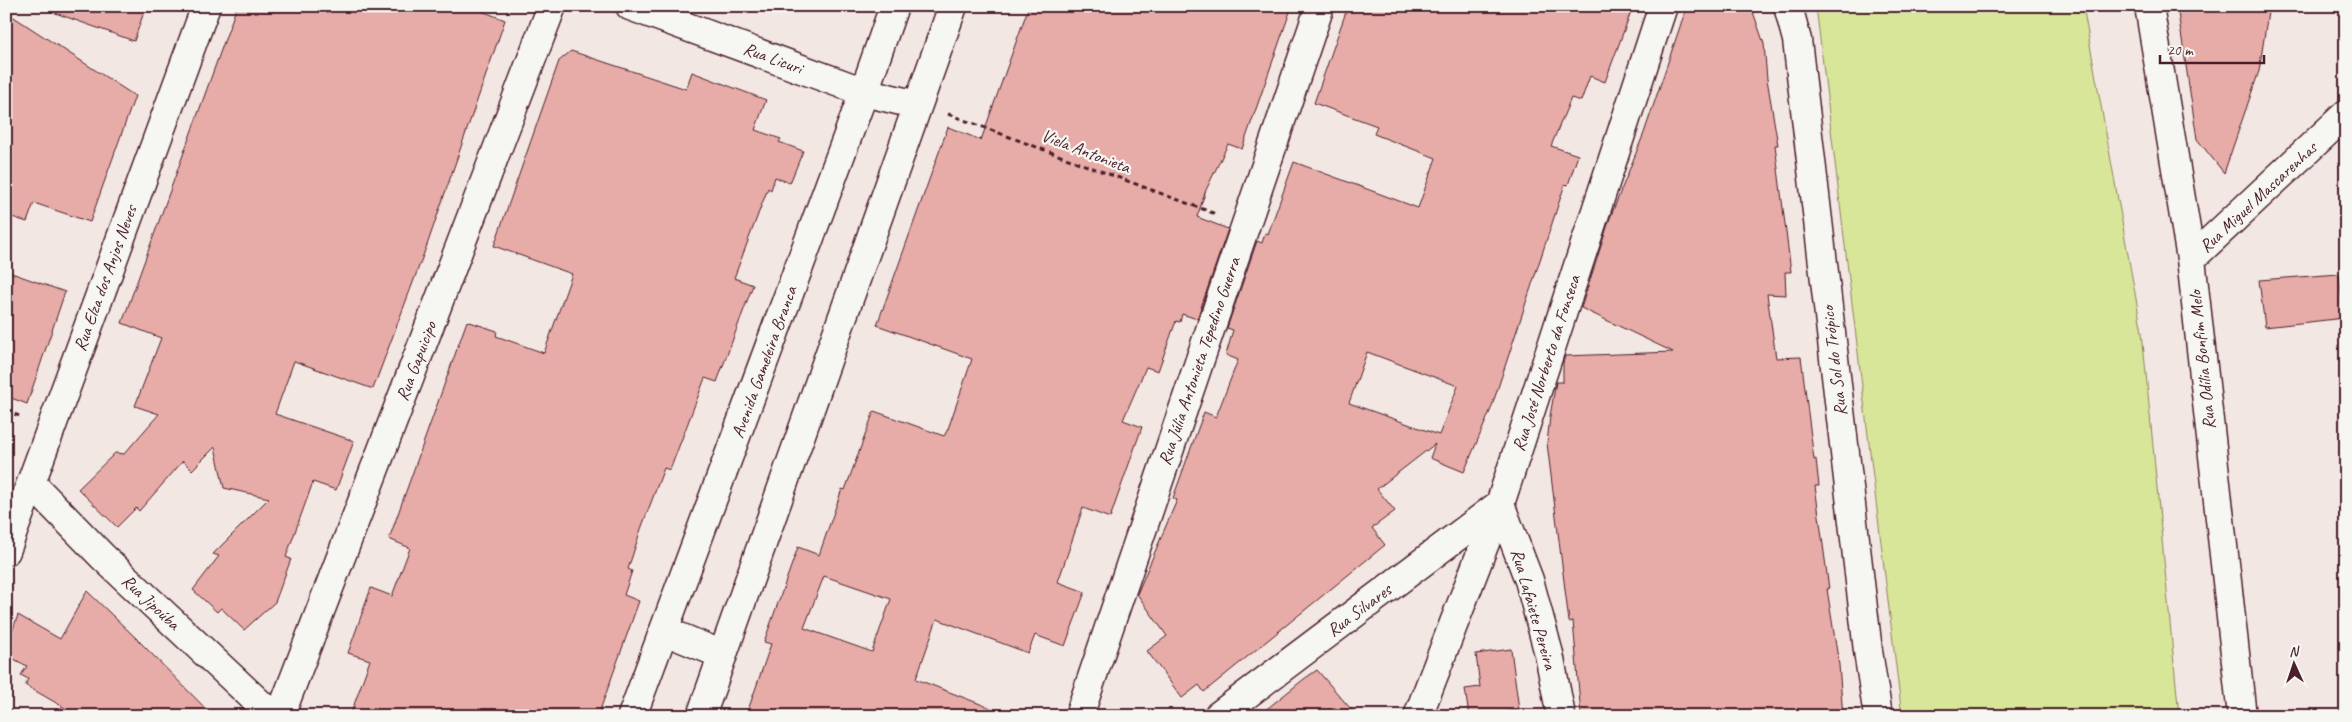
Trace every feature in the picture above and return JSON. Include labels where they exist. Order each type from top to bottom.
[{"type":"street","name":"Rua Elza dos Anjos Neves","points":[[6,551],[206,6]]},
{"type":"street","name":"Rua Gapuicipo","points":[[280,716],[552,6]]},
{"type":"street","name":"Rua Licuri","points":[[630,6],[864,92],[917,105]]},
{"type":"street","name":"Avenida Gameleira Branca","points":[[632,716],[864,92],[894,6]]},
{"type":"street","points":[[701,716],[953,6]]},
{"type":"street","name":"Rua Júlia Antonieta Tepedino Guerra","points":[[1079,716],[1320,6]]},
{"type":"street","name":"Rua José Norberto da Fonseca","points":[[1418,716],[1500,504],[1663,6]]},
{"type":"street","name":"Rua Sol do Trópico","points":[[1788,6],[1798,50],[1868,651],[1878,716]]},
{"type":"street","name":"Rua Odília Bonfim Melo","points":[[2149,6],[2191,259],[2242,716]]},
{"type":"street","name":"Rua Miguel Mascarenhas","points":[[2191,259],[2346,114]]},
{"type":"street","name":"Rua Jipoúba","points":[[32,484],[103,557],[273,716]]},
{"type":"street","name":"Rua Silvares","points":[[1218,716],[1500,504]]},
{"type":"street","name":"Rua Lafaiete Pereira","points":[[1500,504],[1529,580],[1549,654],[1561,716]]},
{"type":"street","points":[[665,631],[723,655]]},
{"type":"path","name":"Viela Antonieta","points":[[917,105],[949,114],[1245,226]]},
{"type":"green space","points":[[1816,6],[2083,6],[2142,332],[2179,716],[1902,716]]},
{"type":"building","points":[[48,6],[146,6],[134,41],[47,10]]},
{"type":"building","points":[[237,6],[469,6],[505,20],[427,245],[373,389],[294,361],[275,414],[354,441],[336,490],[313,482],[286,557],[291,559],[275,602],[244,630],[221,608],[217,612],[193,590],[219,556],[213,554],[269,498],[224,488],[215,447],[192,470],[183,461],[139,511],[136,508],[117,527],[78,489],[115,453],[124,454],[159,414],[135,406],[161,338],[122,323]]},
{"type":"building","points":[[1029,6],[1292,6],[1242,149],[1228,144],[1206,190],[1197,217],[1228,229],[1197,319],[1182,314],[1180,322],[1176,321],[1158,371],[1146,367],[1123,420],[1142,427],[1110,518],[1083,508],[1058,582],[1085,592],[1065,646],[1035,635],[1028,653],[937,619],[916,679],[1006,714],[1005,716],[746,716],[771,644],[764,642],[798,547],[819,555],[842,489],[845,490],[874,411],[944,436],[948,429],[972,359],[877,325],[948,127],[981,140]],"holes":[[[824,576],[891,599],[872,652],[804,628]]]},
{"type":"building","points":[[1348,6],[1633,6],[1605,82],[1590,76],[1581,101],[1571,98],[1551,146],[1578,155],[1568,185],[1565,184],[1491,409],[1464,472],[1430,458],[1435,444],[1377,489],[1395,511],[1372,528],[1385,545],[1204,692],[1199,685],[1182,698],[1147,651],[1167,636],[1137,594],[1177,500],[1173,498],[1204,412],[1216,417],[1238,360],[1226,355],[1233,330],[1227,328],[1257,241],[1262,243],[1265,233],[1268,234],[1294,162],[1418,208],[1436,158],[1374,134],[1377,126],[1314,103]],"holes":[[[1367,352],[1458,386],[1439,435],[1349,403]]]},
{"type":"building","points":[[1687,6],[1751,6],[1764,44],[1767,79],[1778,145],[1775,145],[1791,272],[1785,272],[1786,295],[1767,294],[1776,358],[1801,357],[1814,460],[1816,459],[1819,486],[1815,486],[1829,589],[1827,589],[1839,665],[1843,716],[1581,716],[1573,621],[1569,622],[1547,443],[1550,416],[1556,382],[1563,382],[1565,356],[1673,352],[1581,308],[1610,218],[1644,133]]},
{"type":"building","points":[[2177,6],[2269,6],[2259,71],[2224,173],[2197,139]]},
{"type":"building","points":[[6,12],[135,96],[90,222],[34,203],[27,222],[6,215]]},
{"type":"building","points":[[571,51],[686,89],[692,72],[766,100],[755,130],[781,139],[779,142],[803,151],[790,183],[775,177],[771,190],[768,188],[734,278],[753,285],[717,382],[705,378],[670,470],[664,468],[641,529],[628,569],[632,571],[624,595],[639,601],[598,716],[350,716],[370,660],[348,653],[371,588],[392,596],[410,548],[389,539],[467,321],[497,331],[496,336],[544,353],[572,274],[494,246],[559,61]]},
{"type":"building","points":[[6,271],[65,292],[27,404],[6,396]]},
{"type":"building","points":[[2339,274],[2344,318],[2265,327],[2259,280]]},
{"type":"building","points":[[87,591],[213,716],[79,716],[25,685],[28,679],[21,675],[27,666],[6,655],[6,648],[18,615],[60,639]]},
{"type":"building","points":[[1511,649],[1519,710],[1469,716],[1465,689],[1480,687],[1476,654]]},
{"type":"building","points":[[1317,670],[1357,716],[1258,716],[1304,679]]}]
